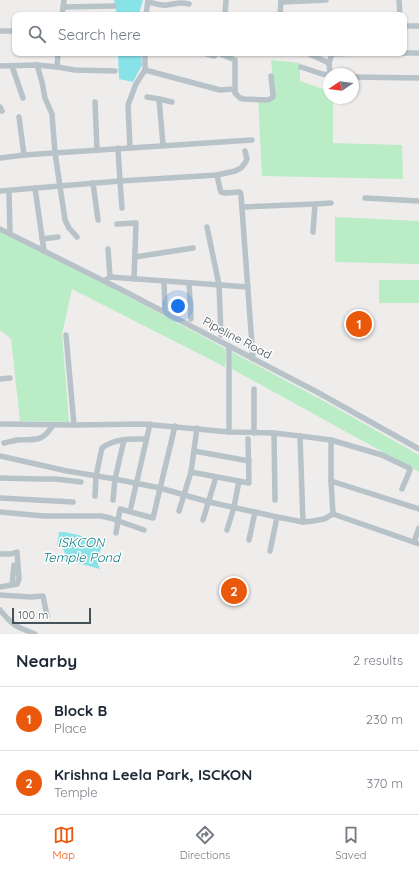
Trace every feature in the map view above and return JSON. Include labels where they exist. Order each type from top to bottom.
[{"type":"street","points":[[63,12],[64,0]]},
{"type":"street","points":[[225,12],[226,0]]},
{"type":"street","points":[[280,12],[281,1],[326,0]]},
{"type":"street","points":[[399,0],[400,12]]},
{"type":"street","points":[[146,12],[148,1],[166,6],[177,2],[189,4]]},
{"type":"street","points":[[64,7],[114,6]]},
{"type":"street","points":[[407,26],[419,26]]},
{"type":"street","points":[[0,31],[12,31]]},
{"type":"street","points":[[407,53],[419,53]]},
{"type":"street","points":[[57,67],[58,56]]},
{"type":"street","points":[[130,148],[128,105],[136,84],[144,70],[145,56]]},
{"type":"street","points":[[225,56],[235,60],[234,89],[235,93],[240,98],[268,100],[273,97],[271,76]]},
{"type":"street","points":[[314,56],[329,63]]},
{"type":"street","points":[[329,68],[329,63],[331,56]]},
{"type":"street","points":[[37,65],[45,98],[52,114],[55,152],[65,220],[76,237]]},
{"type":"street","points":[[0,66],[37,65],[75,70],[115,72]]},
{"type":"street","points":[[12,66],[23,98]]},
{"type":"street","points":[[300,67],[323,74]]},
{"type":"street","points":[[144,70],[220,90],[234,89]]},
{"type":"street","points":[[359,77],[419,78]]},
{"type":"street","points":[[147,97],[172,102]]},
{"type":"street","points":[[159,99],[163,145]]},
{"type":"street","points":[[95,102],[97,150]]},
{"type":"street","points":[[20,116],[24,155]]},
{"type":"street","points":[[0,158],[55,152],[252,140]]},
{"type":"street","points":[[118,148],[122,208]]},
{"type":"street","points":[[0,191],[217,175],[241,168],[247,159],[246,151]]},
{"type":"street","points":[[217,175],[222,192],[241,193],[253,359]]},
{"type":"street","points":[[93,184],[98,220]]},
{"type":"street","points":[[35,188],[44,251]]},
{"type":"street","points":[[9,191],[10,234]]},
{"type":"street","points":[[366,198],[419,201]]},
{"type":"street","points":[[242,207],[331,203]]},
{"type":"street","points":[[313,232],[315,204]]},
{"type":"street","points":[[117,224],[136,223],[134,279]]},
{"type":"street","points":[[207,228],[219,285],[221,335]]},
{"type":"street","name":"Pipeline Road","points":[[0,229],[165,312],[317,392],[419,449]]},
{"type":"street","points":[[42,239],[58,237]]},
{"type":"street","points":[[108,248],[110,277]]},
{"type":"street","points":[[135,257],[194,248]]},
{"type":"street","points":[[104,281],[110,277],[248,287]]},
{"type":"street","points":[[164,281],[165,312]]},
{"type":"street","points":[[190,283],[191,319]]},
{"type":"street","points":[[66,335],[74,425]]},
{"type":"street","points":[[229,346],[229,432]]},
{"type":"street","points":[[0,379],[10,378]]},
{"type":"street","points":[[254,389],[254,433]]},
{"type":"street","points":[[0,424],[150,424],[229,432],[274,433],[331,440],[382,455],[409,468],[410,470],[402,489]]},
{"type":"street","points":[[131,507],[150,424]]},
{"type":"street","points":[[4,443],[44,437],[53,425]]},
{"type":"street","points":[[116,533],[120,509],[153,518],[175,426]]},
{"type":"street","points":[[179,511],[191,472],[197,428]]},
{"type":"street","points":[[274,433],[275,500]]},
{"type":"street","points":[[300,436],[303,522]]},
{"type":"street","points":[[94,496],[96,476],[102,448],[106,444],[124,440],[146,439]]},
{"type":"street","points":[[191,472],[249,483],[248,439]]},
{"type":"street","points":[[113,500],[124,440]]},
{"type":"street","points":[[331,440],[333,514]]},
{"type":"street","points":[[194,451],[249,461]]},
{"type":"street","points":[[0,456],[67,471],[160,488],[209,502],[303,522],[324,519],[333,514],[416,543],[419,528]]},
{"type":"street","points":[[203,520],[216,477]]},
{"type":"street","points":[[0,478],[39,480],[56,479],[81,482]]},
{"type":"street","points":[[331,481],[419,509]]},
{"type":"street","points":[[227,530],[240,482]]},
{"type":"street","points":[[0,498],[73,502]]},
{"type":"street","points":[[0,512],[44,516],[101,516],[118,520],[144,530]]},
{"type":"street","points":[[249,540],[255,512]]},
{"type":"street","points":[[270,551],[278,517]]},
{"type":"street","points":[[0,554],[17,552],[19,579],[17,584],[0,587]]},
{"type":"street","points":[[12,585],[14,565]]},
{"type":"street","points":[[0,595],[31,597],[43,596],[47,616]]},
{"type":"street","points":[[0,610],[15,626],[35,634]]},
{"type":"green space","points":[[271,60],[300,63],[300,81],[323,89],[323,104],[333,104],[333,143],[402,145],[403,179],[262,176],[258,98],[275,98]]},
{"type":"green space","points":[[335,217],[419,221],[419,264],[335,262]]},
{"type":"green space","points":[[0,231],[71,266],[226,349],[225,367],[72,289],[62,334],[69,422],[20,421],[11,339],[0,330]]},
{"type":"green space","points":[[379,280],[419,280],[419,303],[379,303]]},
{"type":"green space","points":[[232,352],[324,401],[419,455],[419,472],[232,369]]},
{"type":"water","points":[[114,0],[143,0],[140,12],[116,12]]},
{"type":"water","points":[[118,56],[141,56],[142,65],[133,82],[119,79]]},
{"type":"water","name":"ISKCON Temple Pond","points":[[59,532],[65,532],[103,541],[97,562],[100,569],[66,560],[61,561],[65,554],[62,548],[57,546]]},
{"type":"place","name":"Block B","points":[[359,324]]},
{"type":"place","name":"Krishna Leela Park, ISCKON","points":[[234,591]]}]
